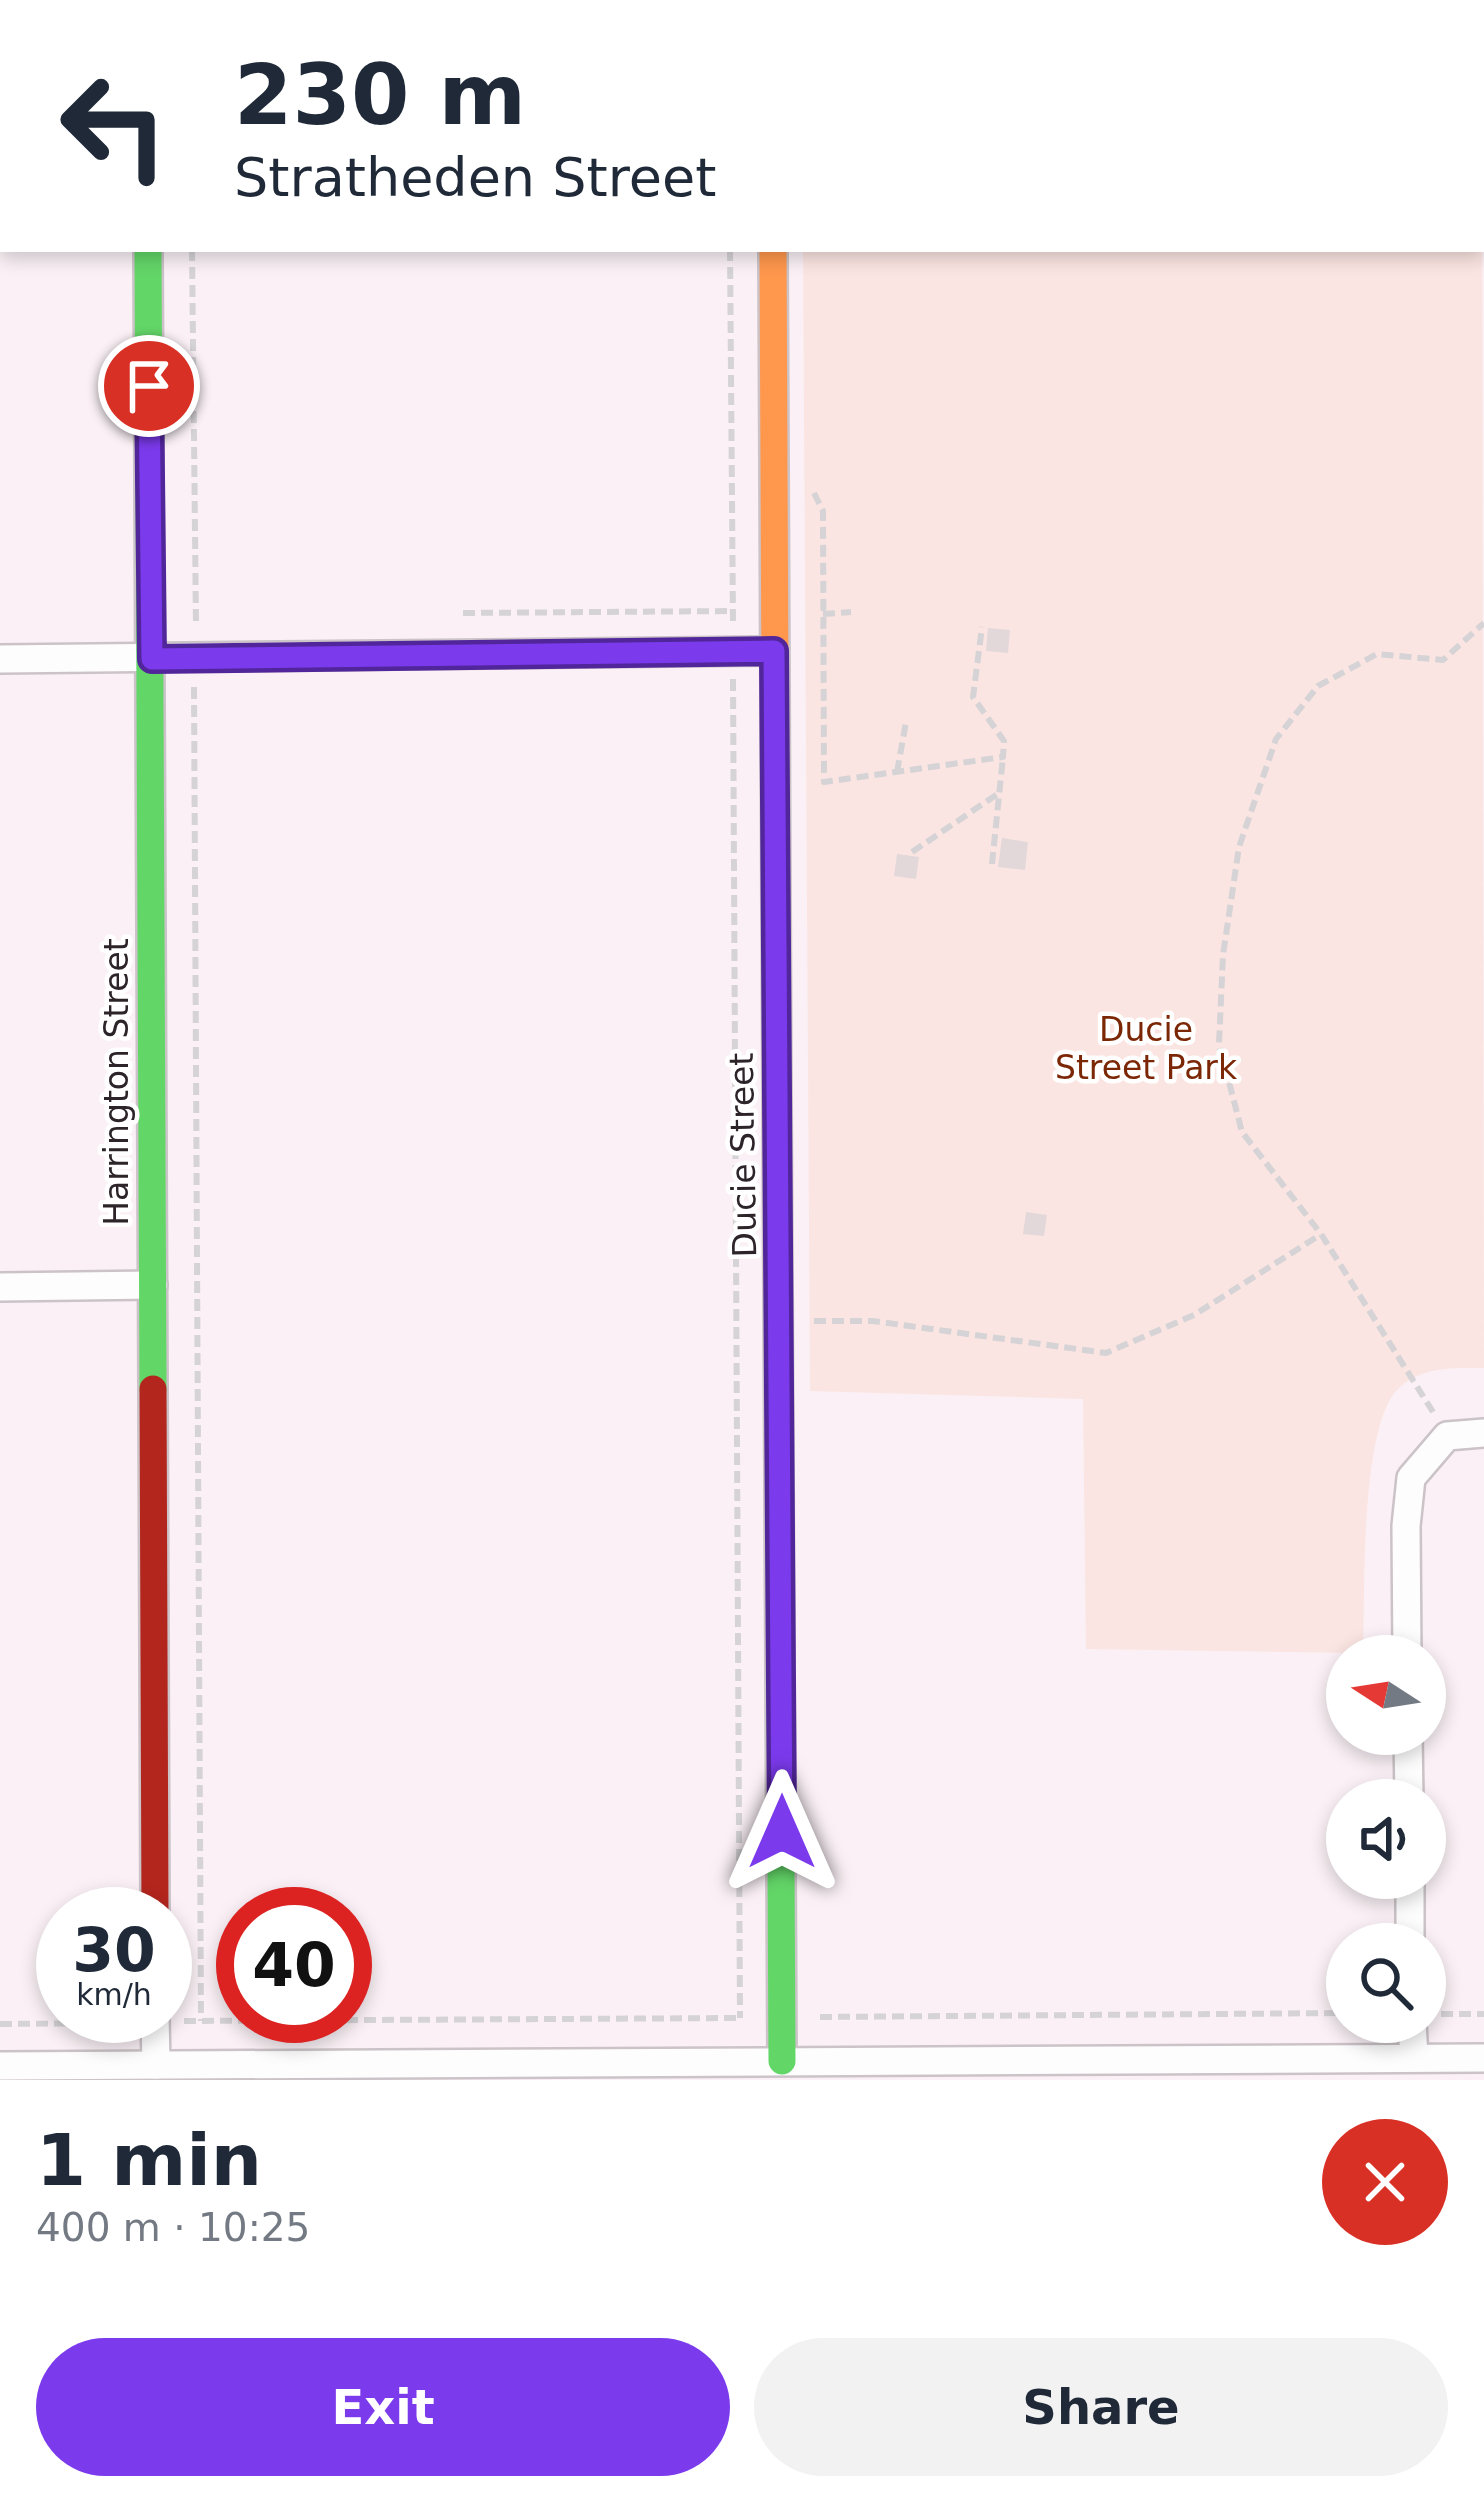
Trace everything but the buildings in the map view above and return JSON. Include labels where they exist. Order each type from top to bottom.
[{"type":"street","name":"Harrington Street","points":[[148,252],[155,1887]]},
{"type":"street","name":"Ducie Street","points":[[773,252],[782,2061]]},
{"type":"street","points":[[0,659],[774,651]]},
{"type":"street","points":[[0,1287],[153,1285]]},
{"type":"street","points":[[1407,1635],[1406,1526],[1411,1478],[1447,1436],[1484,1433]]},
{"type":"street","points":[[156,2043],[156,2066]]},
{"type":"street","points":[[1413,2043],[1414,2058]]},
{"type":"street","points":[[0,2066],[1484,2058]]},
{"type":"path","points":[[192,252],[201,2021]]},
{"type":"path","points":[[730,252],[740,2018]]},
{"type":"path","points":[[813,473],[814,496],[823,511],[824,782],[1003,758]]},
{"type":"path","points":[[463,613],[733,611]]},
{"type":"path","points":[[823,614],[851,613]]},
{"type":"path","points":[[1447,1436],[1321,1234],[1242,1132],[1219,1044],[1223,955],[1239,847],[1276,739],[1318,686],[1376,654],[1443,660],[1484,622]]},
{"type":"path","points":[[982,626],[973,697],[1004,741],[992,864]]},
{"type":"path","points":[[897,772],[906,722]]},
{"type":"path","points":[[912,852],[999,793]]},
{"type":"path","points":[[781,1321],[873,1321],[1106,1353],[1194,1315],[1321,1234]]},
{"type":"path","points":[[192,2021],[1326,2013]]},
{"type":"path","points":[[1446,2014],[1484,2014]]},
{"type":"path","points":[[0,2024],[36,2023]]},
{"type":"green space","name":"Ducie Street Park","points":[[803,252],[1482,252],[1484,1368],[1416,1376],[1397,1390],[1385,1410],[1376,1439],[1367,1514],[1364,1635],[1326,1635],[1326,1652],[1086,1649],[1083,1399],[810,1391]]},
{"type":"traffic: fast","points":[[148,252],[153,1389]]},
{"type":"traffic: fast","points":[[776,907],[782,2061]]},
{"type":"traffic: slow","points":[[773,252],[776,907]]},
{"type":"traffic: jam","points":[[153,1389],[155,1887]]},
{"type":"route","points":[[149,386],[152,659],[774,651],[782,1832]]}]
